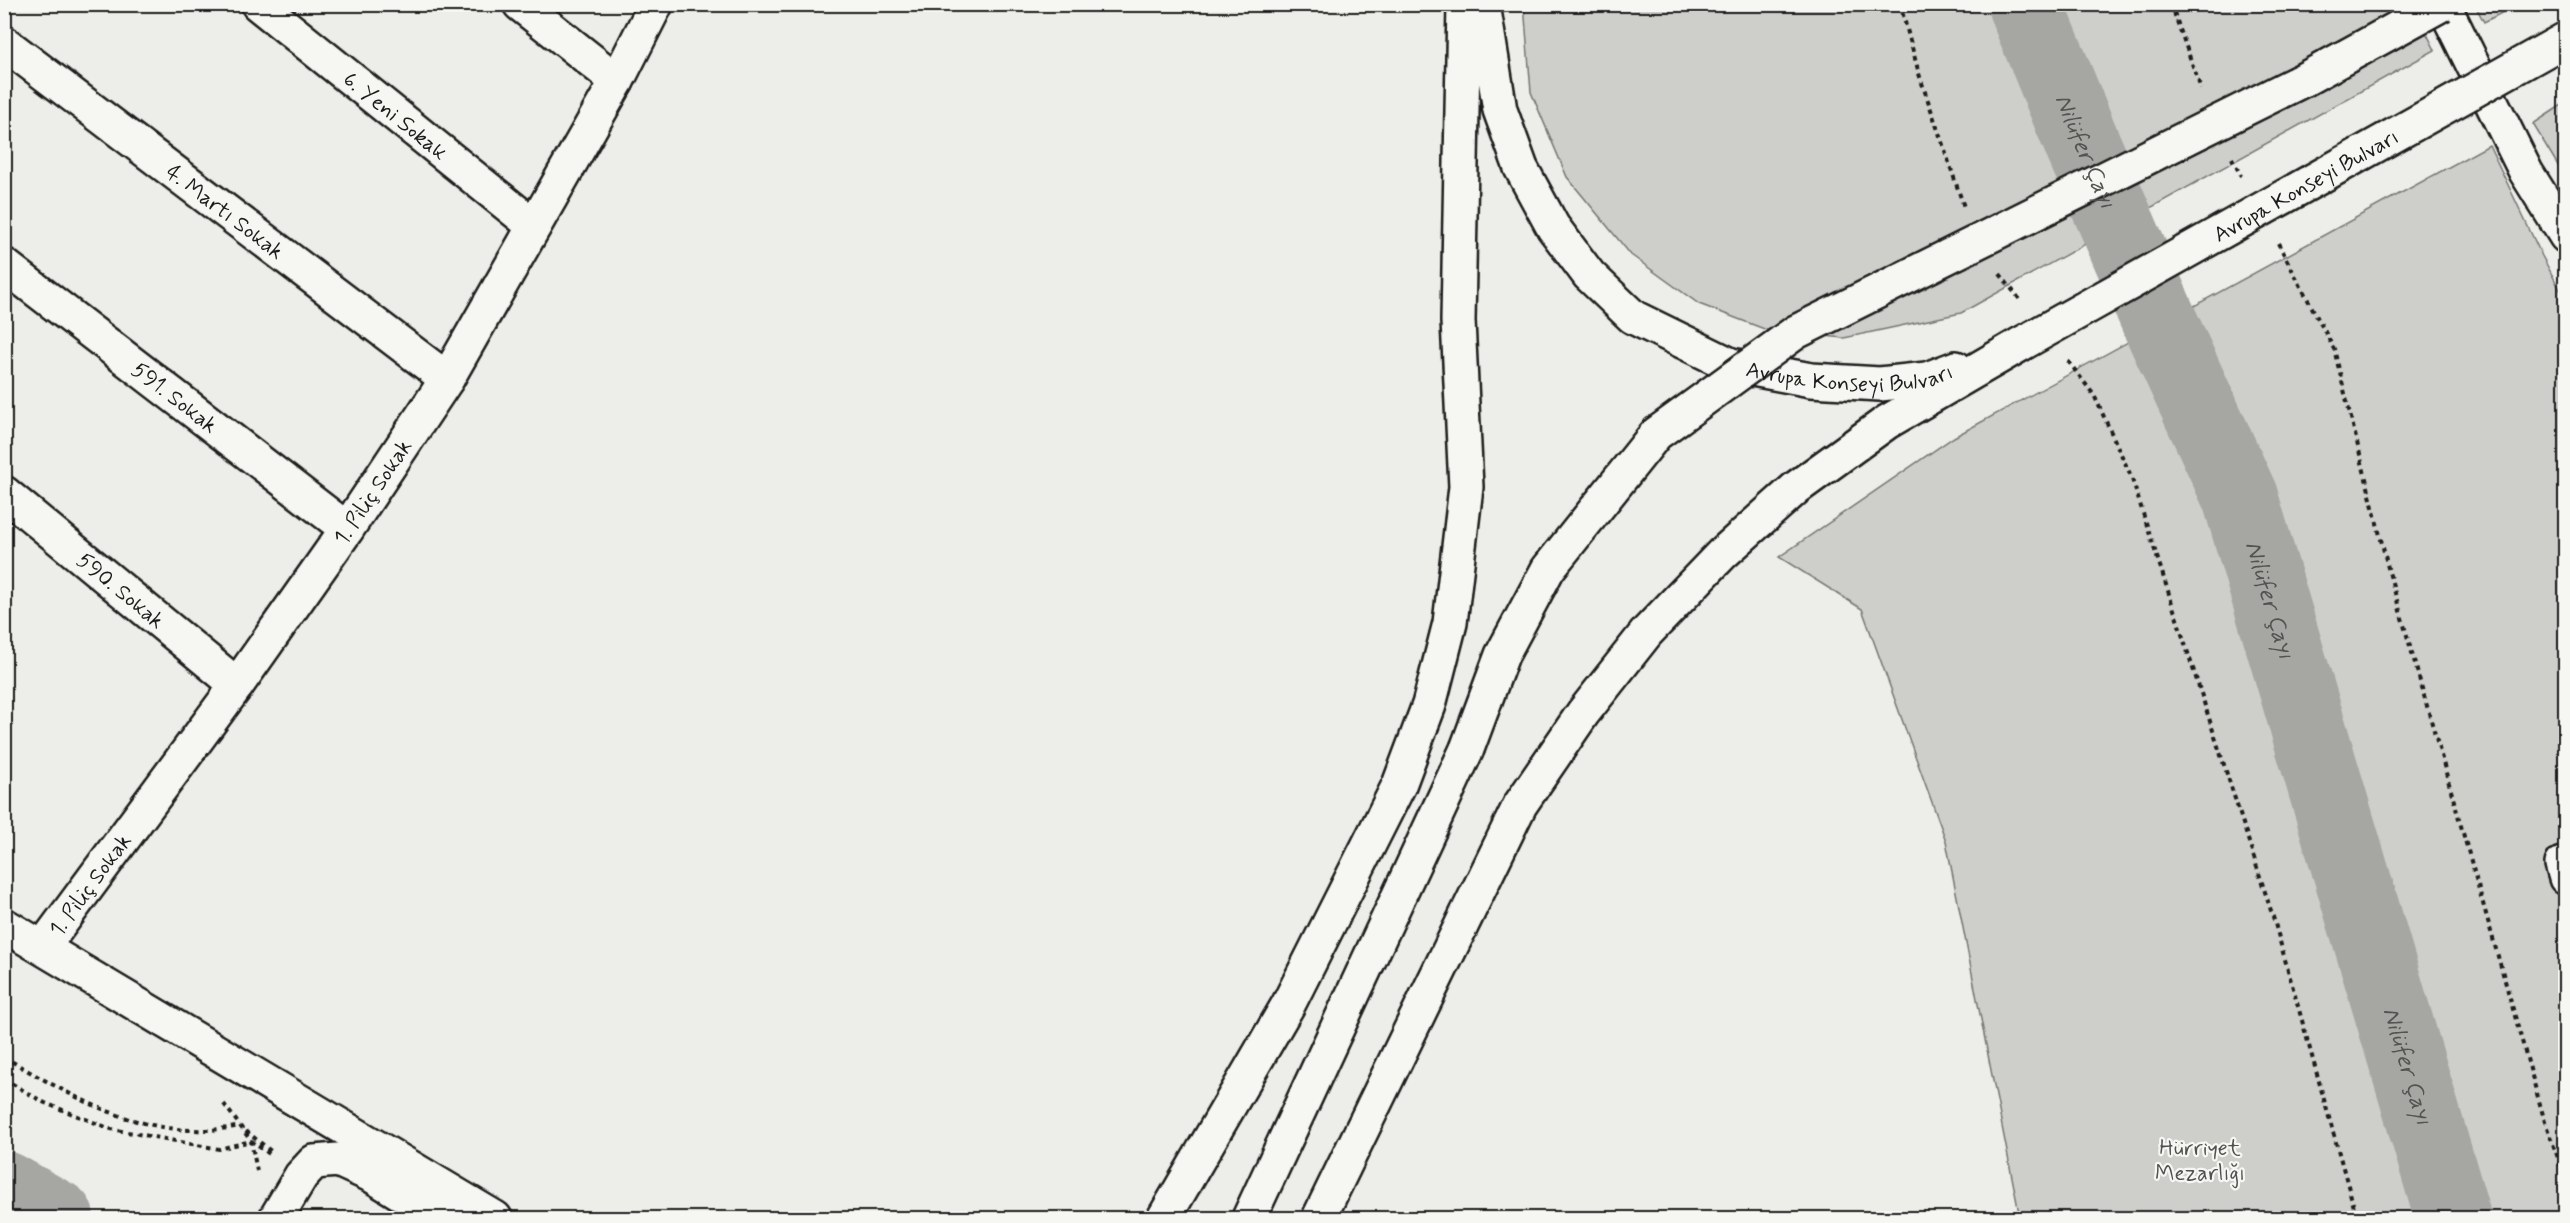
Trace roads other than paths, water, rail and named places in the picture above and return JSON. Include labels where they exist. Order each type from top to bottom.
[{"type":"main road","name":"6. Yeni Sokak","points":[[258,4],[534,226]]},
{"type":"main road","points":[[520,4],[617,81]]},
{"type":"main road","name":"1. Piliç Sokak","points":[[43,947],[237,685],[348,529],[447,379],[617,81],[656,4]]},
{"type":"main road","points":[[1164,1218],[1288,1005],[1399,785],[1429,705],[1450,623],[1466,487],[1458,321],[1464,4]]},
{"type":"main road","name":"Avrupa Konseyi Bulvarı","points":[[1483,4],[1500,110],[1521,168],[1553,227],[1583,267],[1633,317],[1731,365],[1810,380],[1880,384],[1927,379],[2021,344],[2565,39]]},
{"type":"main road","points":[[1249,1218],[1467,749],[1502,655],[1548,569],[1656,434],[1796,332],[2305,79],[2443,4],[2526,172],[2565,236]]},
{"type":"main road","name":"4. Martı Sokak","points":[[4,42],[447,379]]},
{"type":"main road","name":"591. Sokak","points":[[4,265],[348,529]]},
{"type":"main road","points":[[1319,1218],[1520,805],[1583,713],[1647,632],[1722,554],[1796,488],[1887,422],[2021,344]]},
{"type":"main road","name":"590. Sokak","points":[[4,493],[237,685]]},
{"type":"main road","points":[[4,925],[495,1218]]},
{"type":"main road","points":[[276,1218],[301,1176],[314,1162],[338,1160],[373,1176],[441,1218]]},
{"type":"waterway","name":"Nilüfer Çayı","points":[[2025,4],[2160,323],[2240,497],[2453,1218]]},
{"type":"waterway","points":[[4,1189],[56,1218]]},
{"type":"park label","name":"Hürriyet Mezarlığı","points":[[2200,1160]]}]
